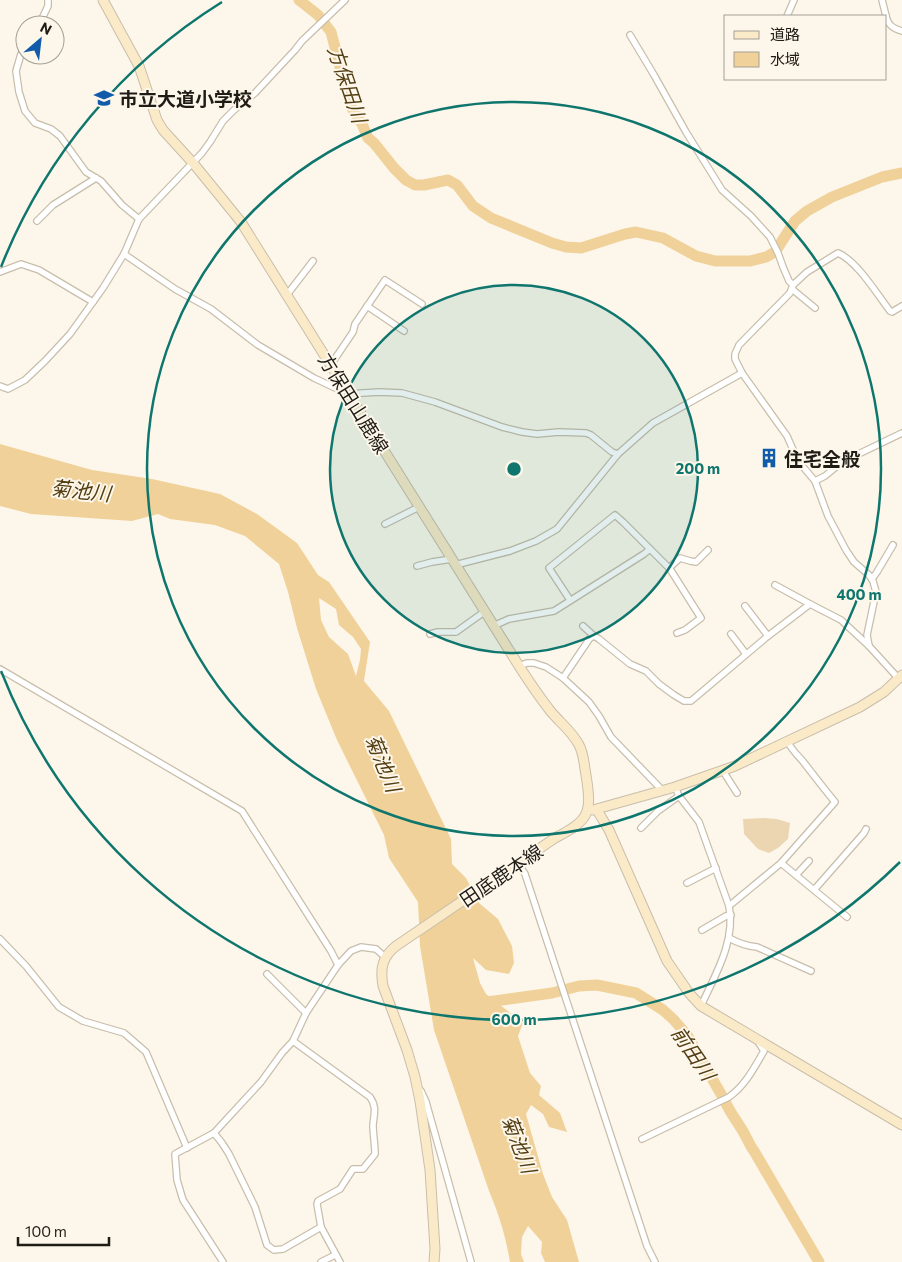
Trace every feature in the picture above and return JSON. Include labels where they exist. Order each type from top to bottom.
[{"type":"main road","name":"方保田山鹿線","points":[[103,0],[139,66],[157,120],[168,137],[193,163],[241,222],[484,612],[540,698],[576,740],[583,753],[589,804],[592,810]]},
{"type":"main road","name":"田底鹿本線","points":[[385,957],[396,946],[492,880],[577,825],[592,810],[675,787],[736,766],[860,707],[901,679]]},
{"type":"main road","points":[[592,810],[609,830],[667,961],[689,993],[701,1006],[902,1125]]},
{"type":"main road","points":[[385,957],[382,967],[384,986],[415,1077],[421,1109],[430,1170],[435,1249],[434,1262]]},
{"type":"street","points":[[44,15],[48,6],[48,0]]},
{"type":"street","points":[[787,15],[794,0]]},
{"type":"street","points":[[882,0],[886,15]]},
{"type":"street","points":[[0,386],[8,389],[25,380],[70,334],[103,288],[124,254],[140,219],[193,163],[210,142],[223,121],[255,93],[302,41],[343,2]]},
{"type":"street","points":[[887,21],[890,26],[902,31]]},
{"type":"street","points":[[630,35],[722,190],[751,216],[770,237],[792,287],[815,308]]},
{"type":"street","points":[[18,65],[16,71],[19,92],[25,111],[35,123],[51,129],[60,136],[86,172],[101,181],[122,205],[140,219]]},
{"type":"street","points":[[37,221],[53,205],[96,178]]},
{"type":"street","points":[[869,646],[867,635],[876,592],[872,579],[854,562],[846,550],[828,516],[814,481],[798,461],[787,436],[742,373],[735,359],[736,350],[739,345],[790,293],[792,287],[807,272],[838,253],[843,255],[857,268],[890,311],[892,312],[902,306]]},
{"type":"street","points":[[124,254],[175,289],[211,309],[258,345],[314,378],[348,394],[402,393],[435,402],[502,427],[522,432],[537,434],[559,432],[586,433],[612,452],[618,454]]},
{"type":"street","points":[[286,296],[313,261]]},
{"type":"street","points":[[0,272],[22,264],[39,270],[93,302]]},
{"type":"street","points":[[330,366],[385,280],[422,304]]},
{"type":"street","points":[[367,306],[404,331]]},
{"type":"street","points":[[417,566],[432,562],[453,562],[510,551],[536,541],[557,529],[618,454],[653,423],[742,373]]},
{"type":"street","points":[[814,481],[825,476],[842,462],[902,433]]},
{"type":"street","points":[[385,524],[419,507]]},
{"type":"street","points":[[570,600],[549,568],[614,515],[669,568],[701,618],[685,630],[677,633]]},
{"type":"street","points":[[872,579],[893,546]]},
{"type":"street","points":[[494,626],[510,619],[554,611],[650,549]]},
{"type":"street","points":[[669,568],[680,558],[696,562],[708,550]]},
{"type":"street","points":[[775,585],[841,620],[901,679]]},
{"type":"street","points":[[583,626],[630,664],[646,671],[658,684],[684,700],[691,701],[768,636],[810,604]]},
{"type":"street","points":[[745,606],[768,636]]},
{"type":"street","points":[[430,634],[456,632],[484,612]]},
{"type":"street","points":[[731,634],[746,654]]},
{"type":"street","points":[[563,678],[590,638],[594,636]]},
{"type":"street","points":[[519,666],[534,663],[546,667],[563,678],[589,702],[611,737],[662,790]]},
{"type":"street","points":[[0,670],[242,810],[338,965]]},
{"type":"street","points":[[729,906],[780,863],[835,802],[790,748],[788,742]]},
{"type":"street","points":[[723,771],[738,793]]},
{"type":"street","points":[[675,787],[679,796],[699,822],[731,915],[729,938],[716,976],[701,1006]]},
{"type":"street","points":[[641,828],[658,811],[679,796]]},
{"type":"street","points":[[814,890],[866,829]]},
{"type":"street","points":[[796,876],[809,861]]},
{"type":"street","points":[[518,863],[525,874],[647,1246],[655,1262]]},
{"type":"street","points":[[780,863],[847,917]]},
{"type":"street","points":[[687,883],[716,868]]},
{"type":"street","points":[[702,930],[731,915]]},
{"type":"street","points":[[729,938],[748,946],[757,947],[811,971]]},
{"type":"street","points":[[0,939],[26,966],[59,1007],[83,1021],[124,1033],[146,1052],[187,1148]]},
{"type":"street","points":[[223,1262],[183,1200],[177,1180],[176,1154],[214,1133],[261,1082],[293,1040],[306,1013],[338,965],[351,951],[361,947],[376,949],[385,957]]},
{"type":"street","points":[[267,974],[306,1013]]},
{"type":"street","points":[[293,1040],[370,1097],[374,1103],[375,1154],[363,1169],[353,1169],[340,1189],[318,1201],[317,1204],[321,1227],[340,1262]]},
{"type":"street","points":[[642,1139],[736,1092],[764,1051],[757,1040]]},
{"type":"street","points":[[415,1077],[426,1102],[471,1262]]},
{"type":"street","points":[[214,1133],[229,1154],[255,1207],[267,1245],[274,1250],[283,1249],[321,1227]]},
{"type":"street","points":[[321,1262],[335,1255]]},
{"type":"shaded area","points":[[764,818],[790,823],[788,839],[769,853],[758,849],[744,834],[743,819]]},
{"type":"water","name":"菊池川","points":[[0,444],[92,470],[152,479],[220,494],[257,514],[297,543],[318,575],[329,582],[370,642],[364,681],[389,711],[451,839],[452,864],[466,878],[479,903],[498,919],[512,946],[514,963],[509,974],[486,970],[473,958],[480,983],[486,994],[523,1023],[518,1036],[530,1073],[541,1086],[539,1095],[560,1113],[567,1132],[549,1127],[543,1114],[531,1105],[526,1114],[543,1174],[552,1197],[567,1220],[579,1262],[545,1262],[541,1253],[542,1242],[528,1226],[522,1237],[521,1254],[524,1262],[510,1262],[499,1217],[434,1030],[420,946],[418,902],[389,858],[384,835],[337,740],[316,689],[279,564],[245,536],[215,525],[170,519],[158,514],[132,521],[31,514],[0,506]],"holes":[[[319,598],[336,609],[339,625],[353,637],[361,649],[356,676],[348,654],[329,637],[321,620]]]},
{"type":"waterway","name":"方保田川","points":[[299,0],[318,15],[331,32],[350,105],[368,138],[406,180],[415,185],[448,180],[457,185],[473,206],[491,218],[552,243],[566,247],[581,248],[636,232],[663,238],[696,256],[715,261],[750,261],[766,257],[775,252],[795,221],[807,211],[832,197],[882,177],[902,173]]},
{"type":"waterway","name":"前田川","points":[[480,1003],[552,993],[579,986],[597,985],[636,993],[663,1010],[687,1035],[819,1262]]},
{"type":"place","name":"市立大道小学校","points":[[104,98]]},
{"type":"place","name":"住宅全般","points":[[769,458]]}]
